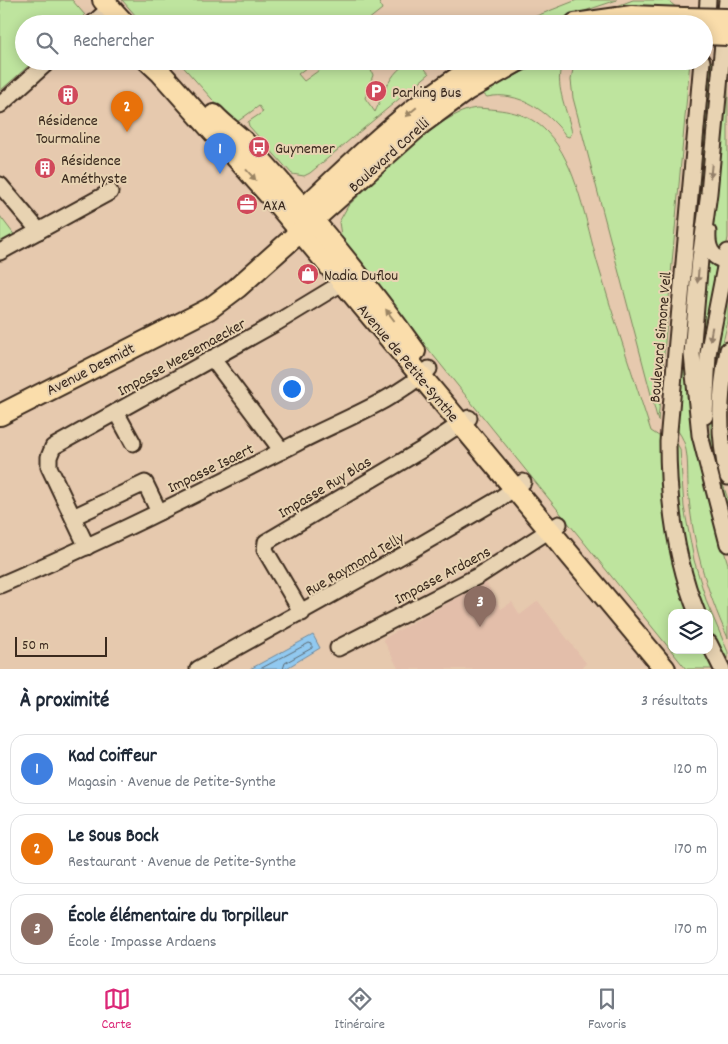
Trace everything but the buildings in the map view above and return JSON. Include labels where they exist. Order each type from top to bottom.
[{"type":"main road","points":[[713,19],[728,19]]},
{"type":"main road","points":[[713,34],[728,35]]},
{"type":"main road","name":"Avenue de Petite-Synthe","points":[[158,70],[302,225],[386,310],[425,372]]},
{"type":"main road","name":"Avenue de Petite-Synthe","points":[[175,70],[225,127],[250,148],[342,283],[425,372],[554,527],[677,669]]},
{"type":"main road","name":"Boulevard Corelli","points":[[302,225],[414,108],[471,70]]},
{"type":"main road","name":"Boulevard Corelli","points":[[302,225],[436,111],[502,70]]},
{"type":"main road","name":"Avenue Desmidt","points":[[0,415],[190,319],[201,306],[302,225]]},
{"type":"main road","name":"Avenue de Petite-Synthe","points":[[554,527],[665,669]]},
{"type":"street","points":[[707,15],[708,0]]},
{"type":"street","name":"Boulevard Simone Veil","points":[[727,0],[709,193],[700,260],[693,368],[700,435],[728,544]]},
{"type":"street","points":[[0,105],[39,70]]},
{"type":"street","name":"Boulevard Simone Veil","points":[[696,609],[685,578],[675,534],[669,489],[668,442],[701,70]]},
{"type":"street","points":[[0,185],[39,231]]},
{"type":"street","points":[[0,252],[110,192]]},
{"type":"street","points":[[709,193],[708,247],[716,257],[727,258]]},
{"type":"street","name":"Boulevard Simone Veil","points":[[721,518],[708,450],[705,387],[711,337],[727,258]]},
{"type":"street","name":"Impasse Meesemaecker","points":[[73,517],[49,467],[50,454],[56,444],[212,358],[342,283]]},
{"type":"street","points":[[728,350],[722,388],[720,420],[722,452],[728,477]]},
{"type":"street","points":[[212,358],[282,451]]},
{"type":"street","name":"Impasse Isaert","points":[[0,585],[159,512],[282,451],[400,390],[425,372]]},
{"type":"street","points":[[116,412],[133,443]]},
{"type":"street","name":"Impasse Ruy Blas","points":[[302,613],[266,550],[266,542],[465,421]]},
{"type":"street","points":[[87,546],[73,517],[145,483],[159,512]]},
{"type":"street","name":"Rue Raymond Telly","points":[[198,669],[302,613],[519,485]]},
{"type":"street","name":"Impasse Ardaens","points":[[338,648],[480,576],[554,527]]},
{"type":"street","points":[[713,650],[722,669]]},
{"type":"shaded area","points":[[486,582],[501,609],[512,602],[520,615],[538,601],[586,663],[581,669],[396,669],[398,668],[383,639]]},
{"type":"green space","points":[[0,0],[72,0],[85,15],[15,15],[15,70],[24,70],[0,91]]},
{"type":"green space","points":[[122,0],[378,0],[382,9],[374,15],[135,15]]},
{"type":"green space","points":[[577,0],[617,0],[573,15],[539,15]]},
{"type":"green space","points":[[633,0],[668,0],[681,12],[633,15],[593,15]]},
{"type":"green space","points":[[728,59],[728,238],[725,252],[720,251],[712,240]]},
{"type":"green space","points":[[713,62],[714,63],[691,324],[717,528],[728,564],[728,638],[706,583],[701,564],[692,525],[685,446],[683,439],[674,427],[708,70],[713,70]]},
{"type":"green space","points":[[186,70],[303,70],[298,74],[304,81],[319,70],[371,70],[373,75],[365,98],[375,112],[386,87],[398,70],[426,70],[429,74],[304,176],[292,174],[249,126],[248,122],[263,112],[259,106],[237,122],[228,117]]},
{"type":"green space","points":[[527,70],[561,70],[561,92],[572,133],[569,137],[542,111],[532,105],[510,97],[487,97],[483,94],[507,79]]},
{"type":"green space","points":[[573,70],[689,70],[658,421],[573,98],[571,80]]},
{"type":"green space","points":[[477,108],[497,110],[515,113],[531,120],[547,132],[557,145],[573,177],[604,286],[651,431],[662,438],[689,609],[668,609],[668,647],[342,242],[339,222],[348,206],[427,133],[462,112]]},
{"type":"green space","points":[[0,216],[22,245],[0,257]]},
{"type":"green space","points":[[706,261],[718,269],[699,370],[697,333]]},
{"type":"green space","points":[[728,270],[728,321],[720,355],[720,476],[728,499],[728,522],[712,452],[708,401]]},
{"type":"green space","points":[[674,438],[680,449],[684,507],[694,560],[710,609],[702,609],[694,589],[680,528]]},
{"type":"green space","points":[[713,617],[728,652],[728,666],[713,636]]},
{"type":"green space","points":[[674,654],[708,654],[715,669],[686,669]]},
{"type":"water","points":[[313,635],[320,648],[285,669],[250,669]]},
{"type":"place","name":"Parking Bus","points":[[376,91]]},
{"type":"place","name":"Résidence Tourmaline","points":[[68,95]]},
{"type":"place","name":"Le Sous Bock","points":[[127,132]]},
{"type":"place","name":"Guynemer","points":[[259,147]]},
{"type":"place","name":"Résidence Améthyste","points":[[45,168]]},
{"type":"place","name":"Kad Coiffeur","points":[[220,174]]},
{"type":"place","name":"AXA","points":[[247,204]]},
{"type":"place","name":"Nadia Duflou","points":[[308,274]]},
{"type":"place","name":"École élémentaire du Torpilleur","points":[[480,627]]}]
